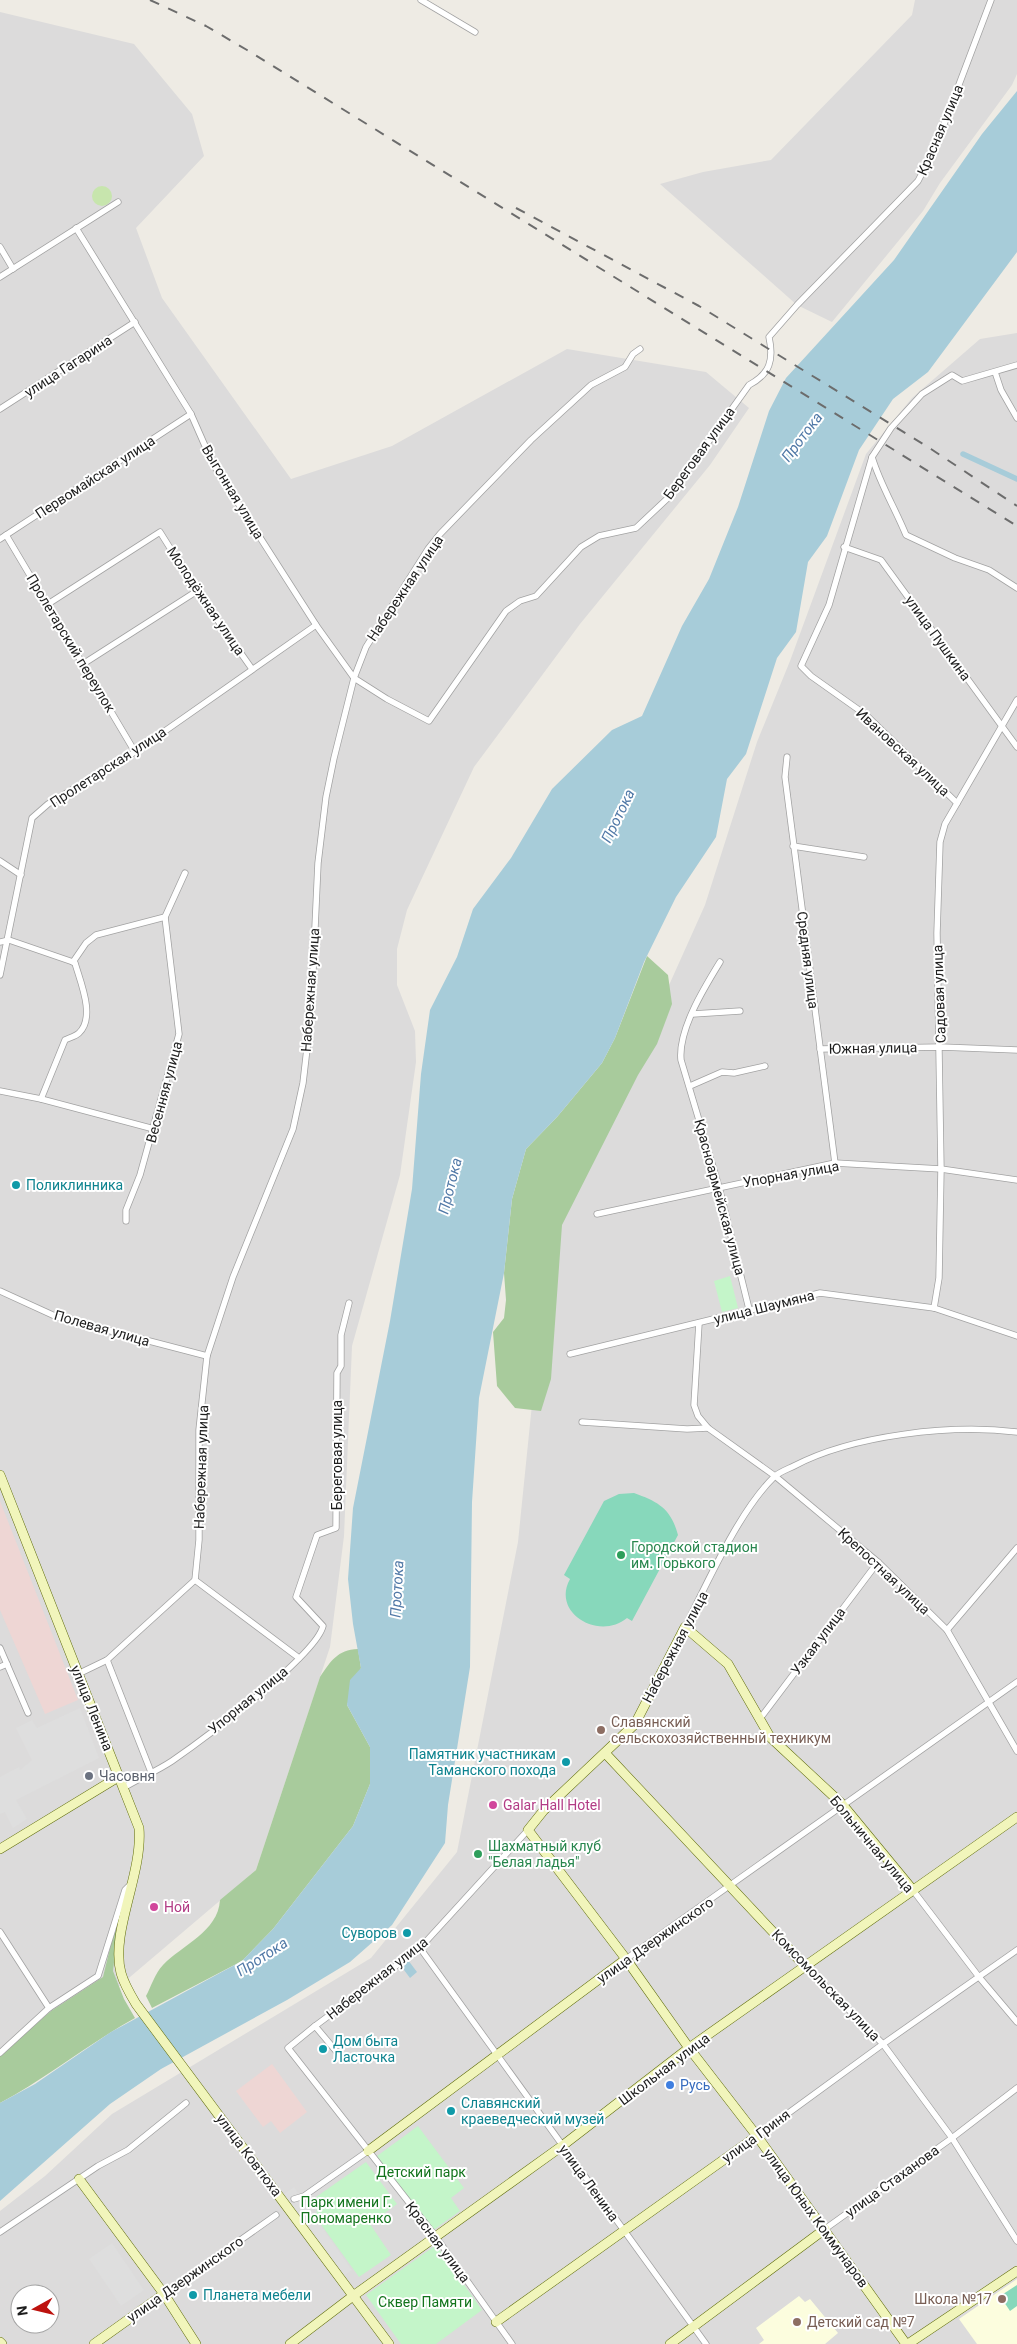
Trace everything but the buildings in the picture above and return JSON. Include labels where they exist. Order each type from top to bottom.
[{"type":"street","points":[[421,0],[475,32]]},
{"type":"street","name":"Красная улица","points":[[756,382],[762,377],[772,359],[769,337],[797,305],[918,181],[935,148],[991,0]]},
{"type":"street","points":[[0,277],[118,202]]},
{"type":"street","name":"Выгонная улица","points":[[76,228],[191,414],[214,464],[316,624],[354,678],[387,699],[429,720]]},
{"type":"street","points":[[0,247],[13,269]]},
{"type":"street","name":"улица Гагарина","points":[[0,409],[135,322]]},
{"type":"street","name":"Набережная улица","points":[[195,1580],[199,1540],[199,1430],[207,1356],[233,1277],[294,1129],[311,1014],[318,863],[326,797],[354,678],[366,647],[424,555],[440,534],[538,434],[591,385],[625,367],[633,354],[640,349]]},
{"type":"street","points":[[844,548],[872,457],[891,428],[922,394],[952,375],[962,381],[1017,366]]},
{"type":"street","points":[[995,372],[1001,390],[1017,418]]},
{"type":"street","name":"Береговая улица","points":[[429,720],[506,611],[520,600],[536,596],[581,547],[599,536],[636,528],[669,497],[748,385],[756,382]]},
{"type":"street","name":"Первомайская улица","points":[[0,539],[191,414]]},
{"type":"street","points":[[872,457],[879,480],[896,508],[906,534],[955,558],[989,570],[1017,588]]},
{"type":"street","name":"Молодёжная улица","points":[[48,604],[160,532],[197,591],[252,669]]},
{"type":"street","name":"Пролетарский переулок","points":[[6,535],[135,752]]},
{"type":"street","name":"Ивановская улица","points":[[844,548],[829,605],[801,666],[811,676],[866,715],[957,803]]},
{"type":"street","name":"улица Пушкина","points":[[844,548],[881,560],[1017,747]]},
{"type":"street","points":[[83,664],[197,591]]},
{"type":"street","name":"Пролетарская улица","points":[[0,975],[9,940],[32,818],[48,804],[135,752],[316,624]]},
{"type":"street","name":"Садовая улица","points":[[934,1308],[939,1278],[941,1169],[937,934],[940,842],[945,824],[1017,700]]},
{"type":"street","name":"Средняя улица","points":[[787,757],[785,777],[793,846],[835,1164]]},
{"type":"street","points":[[793,846],[864,856]]},
{"type":"street","points":[[0,861],[21,876]]},
{"type":"street","points":[[73,962],[86,943],[96,935],[165,917],[185,873]]},
{"type":"street","name":"Весенняя улица","points":[[126,1221],[126,1210],[154,1129],[180,1034],[165,917]]},
{"type":"street","points":[[0,942],[9,940],[75,963],[82,990],[86,1022],[79,1033],[65,1040],[41,1099]]},
{"type":"street","name":"Красноармейская улица","points":[[720,962],[702,992],[680,1046],[719,1187],[749,1309]]},
{"type":"street","points":[[693,1014],[740,1011]]},
{"type":"street","name":"Южная улица","points":[[820,1049],[940,1047],[1017,1050]]},
{"type":"street","points":[[690,1086],[722,1072],[734,1073],[765,1066]]},
{"type":"street","points":[[0,1091],[41,1099],[154,1129]]},
{"type":"street","name":"Упорная улица","points":[[597,1214],[835,1164],[941,1169],[1017,1180]]},
{"type":"street","name":"Полевая улица","points":[[0,1291],[57,1317],[207,1356]]},
{"type":"street","name":"улица Шаумяна","points":[[570,1354],[820,1293],[934,1308],[1017,1336]]},
{"type":"street","name":"Береговая улица","points":[[297,1592],[317,1535],[336,1528],[337,1373],[341,1366],[341,1335],[349,1303]]},
{"type":"street","name":"Крепостная улица","points":[[699,1324],[694,1405],[698,1416],[708,1428],[775,1476],[878,1562],[947,1630],[1017,1751]]},
{"type":"street","points":[[582,1422],[687,1429],[708,1428]]},
{"type":"street","points":[[775,1476],[808,1459],[877,1438],[987,1428],[1017,1432]]},
{"type":"street","name":"улица Ленина","points":[[0,1475],[78,1674],[125,1787],[139,1828],[139,1851],[120,1940],[119,1961],[126,1986],[136,2004]]},
{"type":"street","name":"Набережная улица","points":[[288,2048],[420,1948],[544,1810],[635,1724],[743,1518],[775,1476]]},
{"type":"street","points":[[947,1630],[1017,1548]]},
{"type":"street","name":"Узкая улица","points":[[759,1720],[878,1562]]},
{"type":"street","points":[[78,1674],[106,1660],[195,1580],[299,1658]]},
{"type":"street","name":"Упорная улица","points":[[125,1787],[171,1762],[223,1722],[299,1658],[321,1634],[322,1626],[296,1597],[297,1592]]},
{"type":"street","name":"Больничная улица","points":[[685,1627],[728,1664],[770,1737],[842,1804],[912,1889],[979,1978],[1017,2022]]},
{"type":"street","points":[[0,1648],[28,1713]]},
{"type":"street","points":[[106,1660],[151,1772]]},
{"type":"street","points":[[0,1667],[7,1664]]},
{"type":"street","name":"улица Дзержинского","points":[[294,2199],[304,2196],[368,2151],[626,1959],[731,1886],[842,1804],[1017,1682]]},
{"type":"street","name":"Комсомольская улица","points":[[605,1753],[805,1966],[883,2044],[952,2138],[1017,2242]]},
{"type":"street","points":[[0,1849],[120,1776]]},
{"type":"street","name":"Школьная улица","points":[[290,2344],[353,2296],[562,2146],[689,2048],[912,1889],[1017,1817]]},
{"type":"street","name":"улица Юных Коммунаров","points":[[528,1830],[626,1959],[689,2048],[757,2136],[907,2344]]},
{"type":"street","points":[[0,2053],[49,2008],[98,1976],[124,1890],[133,1882]]},
{"type":"street","points":[[0,1932],[49,2008]]},
{"type":"street","name":"улица Ленина","points":[[420,1948],[706,2344]]},
{"type":"street","name":"улица Гриня","points":[[496,2322],[1017,1950]]},
{"type":"street","name":"улица Ковтюха","points":[[136,2004],[389,2344]]},
{"type":"street","points":[[315,2026],[336,2051]]},
{"type":"street","name":"Красная улица","points":[[288,2048],[436,2237],[512,2344]]},
{"type":"street","name":"улица Стаханова","points":[[670,2344],[952,2138],[1017,2088]]},
{"type":"street","points":[[0,2232],[121,2152],[128,2150],[186,2103]]},
{"type":"street","points":[[79,2179],[164,2294],[196,2344]]},
{"type":"street","name":"улица Дзержинского","points":[[94,2344],[276,2215]]},
{"type":"street","points":[[907,2344],[1017,2271]]},
{"type":"shaded area","points":[[915,0],[1017,0],[1017,74],[1012,85],[940,183],[923,211],[832,322],[797,305],[660,184],[703,172],[771,160],[912,15]]},
{"type":"shaded area","points":[[0,12],[134,44],[192,114],[204,156],[136,228],[162,298],[291,479],[392,446],[567,349],[706,372],[749,408],[710,465],[580,624],[474,767],[407,910],[397,949],[397,985],[415,1031],[416,1062],[400,1175],[352,1346],[344,1536],[330,1647],[256,1870],[110,1994],[0,2062]]},
{"type":"shaded area","points":[[1017,333],[1017,2344],[0,2344],[0,2211],[45,2176],[112,2114],[371,1958],[457,1852],[518,1542],[547,1257],[705,905],[757,742],[790,661],[866,454],[912,398],[980,339]]},
{"type":"shaded area","points":[[0,1501],[78,1700],[45,1714],[0,1610]]},
{"type":"shaded area","points":[[80,1708],[99,1758],[16,1800],[27,1819],[13,1828],[5,1812],[0,1814],[0,1777],[19,1767],[20,1770],[32,1760],[16,1728],[32,1720],[37,1728]]},
{"type":"shaded area","points":[[272,2064],[307,2112],[280,2133],[271,2121],[263,2127],[236,2091]]},
{"type":"shaded area","points":[[294,2187],[352,2270],[342,2277],[284,2194]]},
{"type":"shaded area","points":[[112,2243],[144,2290],[121,2306],[89,2259]]},
{"type":"shaded area","name":"Школа №17","points":[[1017,2279],[1017,2344],[977,2344],[959,2319]]},
{"type":"shaded area","name":"Детский сад №7","points":[[799,2296],[805,2302],[810,2299],[838,2333],[825,2344],[759,2344],[764,2340],[756,2328]]},
{"type":"green space","points":[[102,186],[109,189],[112,196],[109,203],[102,206],[95,203],[92,196],[95,189]]},
{"type":"green space","points":[[647,956],[668,975],[672,1004],[657,1044],[638,1075],[562,1225],[551,1379],[541,1411],[515,1408],[497,1386],[493,1332],[504,1318],[506,1300],[504,1273],[512,1199],[526,1149],[557,1117],[602,1063],[615,1038]]},
{"type":"green space","points":[[730,1276],[738,1308],[722,1312],[714,1281]]},
{"type":"green space","name":"Городской cтадион им. Горького","points":[[634,1493],[657,1503],[663,1508],[672,1519],[678,1535],[632,1621],[627,1618],[616,1624],[592,1625],[581,1620],[572,1612],[567,1603],[566,1591],[570,1579],[564,1575],[604,1501],[619,1494]]},
{"type":"green space","points":[[358,1649],[361,1668],[347,1705],[370,1747],[370,1784],[353,1826],[273,1929],[242,1961],[152,2008],[146,1996],[160,1968],[206,1929],[218,1911],[220,1900],[256,1870],[320,1677],[335,1657]]},
{"type":"green space","points":[[118,1927],[113,1971],[124,1999],[135,2018],[0,2103],[0,2055],[51,2011],[103,1977],[115,1928]]},
{"type":"green space","name":"Детский парк","points":[[418,2126],[464,2188],[451,2198],[460,2211],[432,2231],[377,2156]]},
{"type":"green space","name":"Парк имени Г. Пономаренко","points":[[366,2162],[397,2204],[370,2224],[391,2255],[359,2277],[317,2219],[316,2197]]},
{"type":"green space","name":"Сквер Памяти","points":[[436,2245],[482,2310],[436,2344],[401,2344],[366,2295]]},
{"type":"green space","points":[[1017,2285],[1017,2306],[1010,2311],[1000,2296]]},
{"type":"water","name":"Протока","points":[[1017,91],[1017,252],[928,372],[893,399],[859,450],[827,536],[808,562],[796,632],[777,658],[746,754],[727,779],[716,837],[676,897],[644,962],[615,1038],[602,1063],[557,1117],[526,1149],[512,1199],[504,1273],[479,1398],[472,1502],[470,1667],[448,1805],[445,1843],[392,1925],[350,1962],[287,2000],[161,2069],[110,2104],[0,2201],[0,2103],[35,2084],[111,2032],[242,1961],[273,1929],[353,1826],[370,1784],[370,1747],[347,1705],[350,1680],[361,1668],[353,1624],[348,1579],[353,1508],[390,1321],[412,1189],[421,1074],[430,1010],[457,957],[473,909],[511,858],[552,789],[612,730],[642,716],[682,626],[709,579],[738,507],[769,411],[786,378],[894,260],[982,134]]},
{"type":"water","points":[[408,1960],[417,1972],[410,1978],[401,1966]]},
{"type":"waterway","points":[[963,454],[1017,479]]},
{"type":"railway","points":[[150,0],[206,26],[247,50],[1017,526]]},
{"type":"railway","points":[[516,208],[699,306],[931,449],[1017,506]]},
{"type":"place","name":"Поликлинника","points":[[16,1185]]},
{"type":"place","name":"Городской cтадион им. Горького","points":[[621,1555]]},
{"type":"place","name":"Славянский сельскохозяйственный техникум","points":[[601,1730]]},
{"type":"place","name":"Памятник участникам Таманского похода","points":[[566,1762]]},
{"type":"place","name":"Часовня","points":[[89,1776]]},
{"type":"place","name":"Galar Hall Hotel","points":[[493,1805]]},
{"type":"place","name":"Шахматный клуб \"Белая ладья\"","points":[[478,1854]]},
{"type":"place","name":"Ной","points":[[154,1907]]},
{"type":"place","name":"Суворов","points":[[407,1933]]},
{"type":"place","name":"Дом быта Ласточка","points":[[323,2049]]},
{"type":"place","name":"Русь","points":[[670,2085]]},
{"type":"place","name":"Славянский краеведческий музей","points":[[451,2111]]},
{"type":"place","name":"Планета мебели","points":[[193,2295]]},
{"type":"place","name":"Школа №17","points":[[1002,2299]]},
{"type":"place","name":"Детский сад №7","points":[[797,2322]]}]
